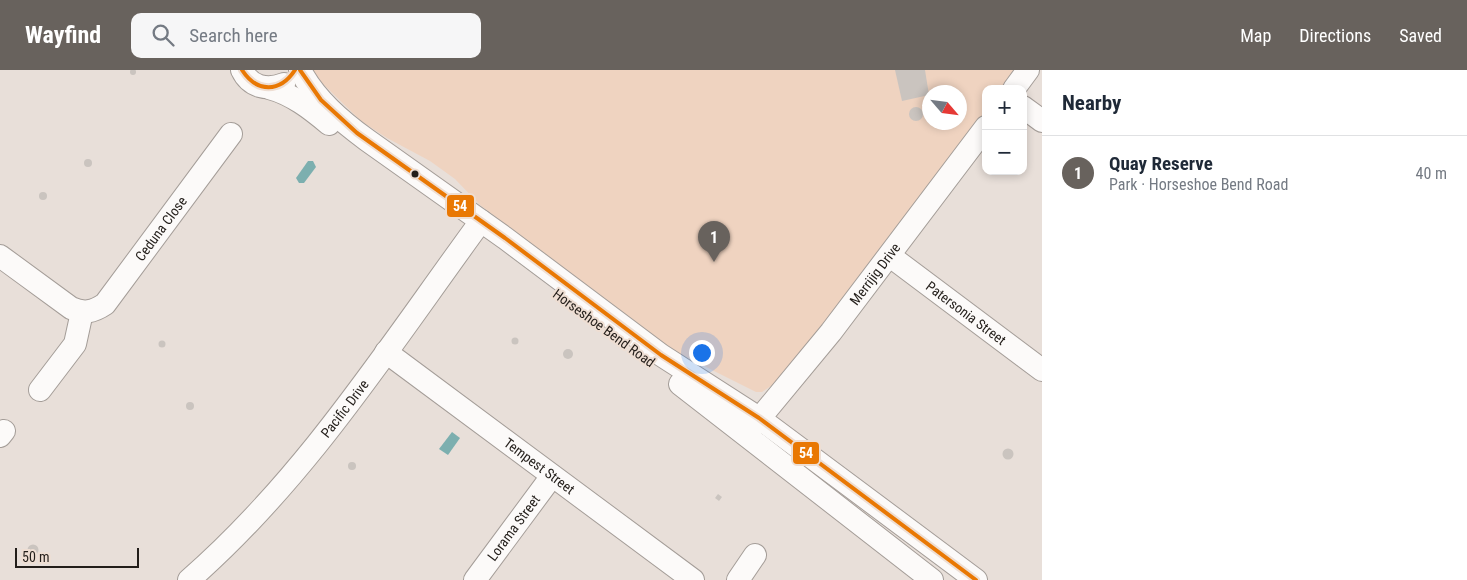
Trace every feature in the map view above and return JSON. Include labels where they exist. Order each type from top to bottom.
[{"type":"street","name":"Horseshoe Bend Road","points":[[242,70],[252,83],[291,96],[314,111],[343,136],[476,226]]},
{"type":"street","points":[[270,88],[284,84],[295,70]]},
{"type":"street","name":"Horseshoe Bend Road","points":[[300,70],[319,98],[346,124],[679,383],[752,426],[976,580]]},
{"type":"street","points":[[1017,85],[1028,70]]},
{"type":"street","points":[[1027,110],[1042,121]]},
{"type":"street","name":"Merrijig Drive","points":[[752,426],[812,356],[890,256],[984,130]]},
{"type":"street","name":"Ceduna Close","points":[[82,312],[93,311],[106,304],[231,134]]},
{"type":"street","name":"Pacific Drive","points":[[189,580],[209,563],[275,496],[317,444],[386,352],[476,226]]},
{"type":"street","points":[[0,256],[65,305],[82,312],[75,344],[40,390]]},
{"type":"street","name":"Patersonia Street","points":[[890,256],[1042,370]]},
{"type":"street","name":"Tempest Street","points":[[386,352],[693,580]]},
{"type":"street","name":"Horseshoe Bend Road","points":[[752,426],[932,580]]},
{"type":"street","name":"Lorama Street","points":[[475,580],[552,476]]},
{"type":"street","points":[[738,580],[755,555]]},
{"type":"shaded area","points":[[313,70],[1016,70],[1005,85],[982,85],[982,115],[830,320],[774,384],[762,392],[756,392],[670,349],[480,205],[455,179],[430,161],[387,138],[361,121],[321,82]]},
{"type":"water","points":[[308,161],[313,161],[316,167],[304,183],[299,183],[296,178]]},
{"type":"water","points":[[452,432],[460,438],[448,455],[439,449]]},
{"type":"building","points":[[133,69],[136,72],[133,75],[130,72]]},
{"type":"building","points":[[895,70],[925,70],[927,85],[922,85],[922,97],[902,101]]},
{"type":"building","points":[[913,107],[921,109],[922,118],[919,121],[913,121],[909,117],[909,111]]},
{"type":"building","points":[[88,159],[92,163],[88,167],[84,163]]},
{"type":"building","points":[[43,192],[47,196],[43,200],[39,196]]},
{"type":"building","points":[[515,337],[519,341],[515,345],[511,341]]},
{"type":"building","points":[[162,341],[165,344],[162,347],[159,344]]},
{"type":"building","points":[[568,349],[573,354],[568,359],[563,354]]},
{"type":"building","points":[[190,402],[194,406],[190,410],[186,406]]},
{"type":"building","points":[[1006,449],[1010,449],[1013,454],[1012,458],[1006,459],[1003,456],[1003,452]]},
{"type":"building","points":[[352,462],[356,466],[352,470],[348,466]]},
{"type":"building","points":[[718,494],[722,497],[719,501],[715,498]]},
{"type":"building","points":[[31,545],[35,545],[38,550],[37,554],[31,555],[28,552],[28,548]]},
{"type":"transit line","name":"54","points":[[242,70],[254,83],[268,87],[282,83],[295,70]]},
{"type":"transit line","name":"54","points":[[300,70],[321,100],[357,133],[505,238],[661,355],[759,418],[976,580]]},
{"type":"place","name":"Quay Reserve","points":[[714,262]]}]
